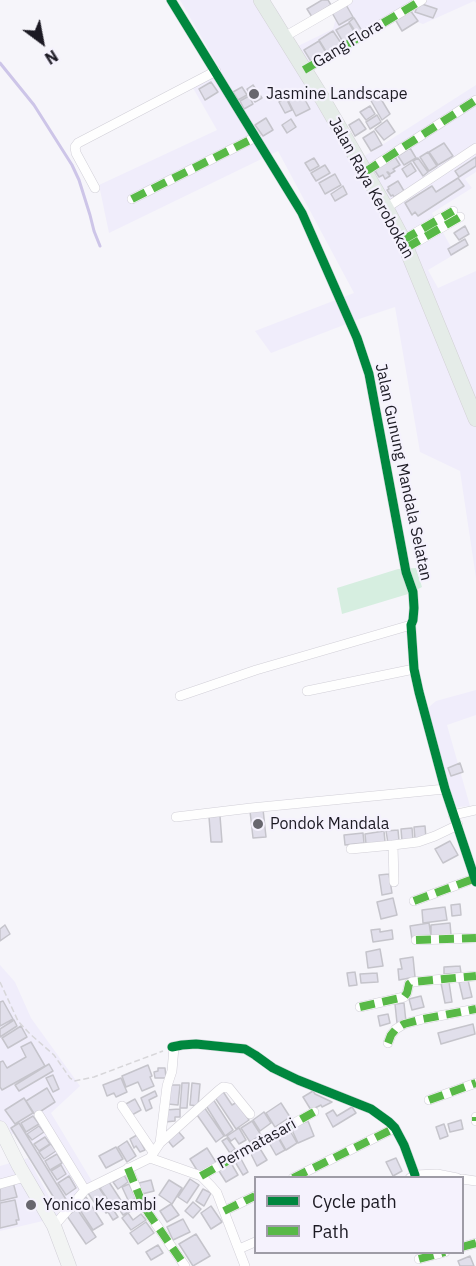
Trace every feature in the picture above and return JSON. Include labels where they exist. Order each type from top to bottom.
[{"type":"main road","name":"Jalan Raya Kerobokan","points":[[261,0],[386,208],[404,244],[476,419]]},
{"type":"street","name":"Jalan Gunung Mandala Selatan","points":[[171,0],[302,213],[357,338],[369,374],[406,572],[413,592],[414,608],[411,625],[414,669],[445,789],[476,880]]},
{"type":"street","points":[[284,37],[348,0]]},
{"type":"street","name":"Gang Flora","points":[[304,70],[422,0]]},
{"type":"street","points":[[95,188],[76,153],[75,147],[78,143],[216,72]]},
{"type":"street","points":[[365,172],[476,100]]},
{"type":"street","points":[[132,199],[256,137]]},
{"type":"street","points":[[386,208],[476,148]]},
{"type":"street","points":[[404,244],[456,214]]},
{"type":"street","points":[[180,696],[256,670],[411,625]]},
{"type":"street","points":[[307,691],[414,669]]},
{"type":"street","points":[[176,817],[445,789]]},
{"type":"street","points":[[453,815],[476,810]]},
{"type":"street","points":[[351,849],[418,842],[458,825]]},
{"type":"street","points":[[393,845],[394,882]]},
{"type":"street","points":[[414,901],[476,880]]},
{"type":"street","points":[[416,940],[476,938]]},
{"type":"street","points":[[360,1007],[404,997],[412,982],[476,976]]},
{"type":"street","points":[[388,1043],[396,1029],[404,1024],[476,1009]]},
{"type":"street","points":[[160,1143],[167,1086],[172,1071],[173,1047],[196,1044],[245,1049],[273,1068],[298,1080],[372,1109],[395,1128],[404,1145],[412,1176],[437,1174],[447,1176]]},
{"type":"street","points":[[429,1100],[476,1083]]},
{"type":"street","points":[[54,1226],[85,1190],[152,1155],[160,1143],[223,1087],[229,1088],[250,1114]]},
{"type":"street","points":[[122,1106],[152,1155],[201,1176],[217,1193],[245,1266]]},
{"type":"street","name":"Permatasari","points":[[201,1176],[314,1113]]},
{"type":"street","points":[[39,1115],[85,1190]]},
{"type":"street","points":[[0,1128],[54,1226],[66,1265]]},
{"type":"street","points":[[297,1176],[395,1128]]},
{"type":"street","points":[[128,1168],[149,1214],[185,1266]]},
{"type":"street","points":[[0,1184],[25,1177]]},
{"type":"street","points":[[224,1211],[254,1196]]},
{"type":"street","points":[[239,1249],[254,1242]]},
{"type":"street","points":[[419,1258],[436,1254]]},
{"type":"path","points":[[0,982],[18,1021],[54,1055],[74,1081],[94,1077],[173,1047]]},
{"type":"shaded area","points":[[180,0],[270,0],[298,46],[333,29],[340,4],[346,0],[476,0],[476,3],[474,1],[423,24],[399,15],[308,64],[360,159],[476,85],[476,172],[465,179],[472,188],[432,213],[455,254],[428,270],[438,288],[476,271],[476,578],[460,471],[420,452],[395,307],[271,353],[255,331],[354,293],[278,151],[109,233],[99,185],[217,130],[193,88],[221,71]]},
{"type":"shaded area","points":[[476,690],[476,715],[447,725],[470,806],[445,808],[444,781],[422,713],[436,701]]},
{"type":"shaded area","points":[[0,965],[15,982],[31,1018],[80,1086],[51,1113],[93,1183],[72,1208],[23,1129],[0,1140]]},
{"type":"shaded area","points":[[28,1158],[60,1217],[0,1231],[0,1166]]},
{"type":"green space","points":[[416,568],[422,587],[408,594],[342,614],[337,588],[398,569]]},
{"type":"building","points":[[322,0],[328,0],[331,5],[312,17],[307,9]]},
{"type":"building","points":[[345,3],[353,17],[339,25],[331,11]]},
{"type":"building","points":[[419,3],[437,9],[433,18],[415,12]]},
{"type":"building","points":[[410,10],[418,21],[402,31],[395,19]]},
{"type":"building","points":[[354,18],[362,31],[357,34],[349,22]]},
{"type":"building","points":[[349,23],[356,35],[343,42],[336,30]]},
{"type":"building","points":[[333,31],[341,43],[327,53],[319,40]]},
{"type":"building","points":[[319,41],[327,54],[312,63],[304,50]]},
{"type":"building","points":[[211,82],[218,92],[205,100],[199,89]]},
{"type":"building","name":"Jasmine Landscape","points":[[253,85],[262,98],[255,102],[247,89]]},
{"type":"building","points":[[242,87],[247,95],[238,100],[233,92]]},
{"type":"building","points":[[378,94],[390,114],[382,120],[370,99]]},
{"type":"building","points":[[294,95],[296,99],[303,96],[310,109],[296,116],[287,98]]},
{"type":"building","points":[[249,96],[253,104],[244,109],[240,101]]},
{"type":"building","points":[[286,98],[292,110],[285,113],[279,102]]},
{"type":"building","points":[[370,106],[375,114],[366,120],[360,112]]},
{"type":"building","points":[[377,115],[381,122],[370,129],[366,122]]},
{"type":"building","points":[[266,118],[273,130],[263,136],[255,125]]},
{"type":"building","points":[[291,119],[296,127],[287,133],[282,125]]},
{"type":"building","points":[[359,119],[366,129],[355,136],[349,125]]},
{"type":"building","points":[[387,120],[395,132],[384,140],[375,129]]},
{"type":"building","points":[[374,131],[382,145],[371,151],[363,138]]},
{"type":"building","points":[[444,143],[453,156],[438,165],[429,152]]},
{"type":"building","points":[[410,148],[416,158],[404,165],[398,156]]},
{"type":"building","points":[[428,152],[437,166],[429,171],[420,157]]},
{"type":"building","points":[[395,157],[400,165],[390,174],[387,172],[390,176],[385,179],[383,175],[379,177],[374,169]]},
{"type":"building","points":[[476,157],[476,166],[459,177],[455,171]]},
{"type":"building","points":[[314,158],[319,166],[310,171],[305,163]]},
{"type":"building","points":[[418,158],[428,172],[423,176],[413,161]]},
{"type":"building","points":[[411,163],[416,171],[407,177],[402,169]]},
{"type":"building","points":[[325,165],[330,173],[316,181],[311,173]]},
{"type":"building","points":[[335,174],[341,185],[325,194],[319,183]]},
{"type":"building","points":[[458,178],[464,186],[418,216],[415,212],[412,215],[405,203],[432,186],[436,192]]},
{"type":"building","points":[[398,181],[404,191],[394,197],[391,196],[387,190],[388,187]]},
{"type":"building","points":[[343,186],[347,194],[335,201],[331,194]]},
{"type":"building","points":[[465,226],[469,234],[459,240],[454,233]]},
{"type":"building","points":[[465,239],[468,245],[451,255],[448,249]]},
{"type":"building","points":[[460,763],[463,772],[451,776],[448,768]]},
{"type":"building","name":"Pondok Mandala","points":[[263,809],[266,837],[253,838],[250,811]]},
{"type":"building","points":[[220,816],[222,842],[211,842],[209,817]]},
{"type":"building","points":[[425,826],[426,838],[415,839],[414,827]]},
{"type":"building","points":[[412,828],[413,840],[402,841],[401,829]]},
{"type":"building","points":[[398,830],[399,841],[388,843],[386,831]]},
{"type":"building","points":[[384,831],[385,842],[366,844],[365,834]]},
{"type":"building","points":[[363,833],[364,843],[345,845],[344,835]]},
{"type":"building","points":[[450,841],[458,855],[443,863],[435,849]]},
{"type":"building","points":[[389,874],[392,893],[382,895],[379,875]]},
{"type":"building","points":[[393,898],[397,915],[381,919],[377,902]]},
{"type":"building","points":[[460,904],[461,915],[452,916],[451,905]]},
{"type":"building","points":[[445,907],[447,920],[423,923],[422,910]]},
{"type":"building","points":[[429,923],[431,936],[412,939],[410,926]]},
{"type":"building","points":[[450,923],[451,935],[431,936],[431,925]]},
{"type":"building","points":[[5,925],[10,934],[0,941],[0,929]]},
{"type":"building","points":[[380,929],[380,932],[392,930],[393,939],[373,942],[371,930]]},
{"type":"building","points":[[380,949],[383,966],[368,968],[366,952]]},
{"type":"building","points":[[413,957],[415,977],[399,980],[398,969],[402,969],[400,959]]},
{"type":"building","points":[[460,966],[461,973],[444,974],[444,967]]},
{"type":"building","points":[[355,972],[357,985],[349,986],[347,973]]},
{"type":"building","points":[[377,973],[378,982],[361,983],[360,974]]},
{"type":"building","points":[[468,980],[472,997],[463,999],[459,982]]},
{"type":"building","points":[[449,982],[452,1002],[445,1003],[441,983]]},
{"type":"building","points":[[421,996],[424,1007],[412,1010],[409,999]]},
{"type":"building","points":[[3,1001],[13,1019],[0,1026],[0,1002]]},
{"type":"building","points":[[404,1003],[406,1022],[397,1023],[395,1004]]},
{"type":"building","points":[[388,1014],[390,1023],[380,1026],[378,1016]]},
{"type":"building","points":[[14,1020],[17,1026],[0,1037],[0,1029]]},
{"type":"building","points":[[473,1024],[475,1034],[441,1044],[438,1033]]},
{"type":"building","points":[[21,1026],[27,1037],[8,1048],[2,1038]]},
{"type":"building","points":[[31,1042],[45,1066],[2,1090],[0,1062],[3,1061],[7,1068],[26,1057],[21,1047]]},
{"type":"building","points":[[49,1064],[53,1071],[19,1091],[15,1085]]},
{"type":"building","points":[[148,1065],[154,1086],[142,1091],[138,1082],[126,1087],[122,1076]]},
{"type":"building","points":[[158,1068],[165,1068],[166,1078],[155,1078],[154,1072],[158,1071]]},
{"type":"building","points":[[53,1075],[59,1089],[53,1092],[46,1078]]},
{"type":"building","points":[[121,1078],[127,1092],[116,1097],[114,1093],[107,1096],[103,1085]]},
{"type":"building","points":[[182,1083],[189,1083],[187,1108],[180,1108]]},
{"type":"building","points":[[192,1083],[200,1084],[198,1106],[190,1105]]},
{"type":"building","points":[[170,1085],[180,1085],[178,1105],[168,1104]]},
{"type":"building","points":[[47,1088],[55,1102],[35,1115],[26,1101]]},
{"type":"building","points":[[222,1090],[232,1105],[237,1102],[249,1120],[236,1129],[214,1096]]},
{"type":"building","points":[[155,1091],[157,1096],[149,1100],[152,1108],[146,1111],[141,1098]]},
{"type":"building","points":[[313,1091],[332,1102],[311,1110],[303,1097]]},
{"type":"building","points":[[24,1098],[33,1113],[15,1124],[5,1110]]},
{"type":"building","points":[[135,1099],[141,1110],[130,1116],[124,1105]]},
{"type":"building","points":[[213,1099],[233,1130],[225,1136],[205,1104]]},
{"type":"building","points":[[281,1103],[290,1117],[275,1127],[266,1113]]},
{"type":"building","points":[[204,1107],[224,1136],[216,1142],[195,1112]]},
{"type":"building","points":[[352,1107],[356,1113],[333,1127],[326,1114],[333,1110],[337,1116]]},
{"type":"building","points":[[180,1109],[180,1117],[175,1117],[175,1121],[165,1122],[165,1110]]},
{"type":"building","points":[[264,1112],[271,1123],[260,1131],[253,1120]]},
{"type":"building","points":[[33,1116],[39,1124],[26,1132],[21,1123]]},
{"type":"building","points":[[461,1120],[463,1129],[450,1132],[448,1124]]},
{"type":"building","points":[[252,1121],[261,1135],[250,1142],[241,1128]]},
{"type":"building","points":[[308,1121],[314,1136],[298,1143],[291,1128]]},
{"type":"building","points":[[19,1123],[67,1201],[59,1206],[11,1128]]},
{"type":"building","points":[[444,1124],[448,1136],[440,1139],[436,1127]]},
{"type":"building","points":[[39,1126],[44,1132],[32,1140],[27,1134]]},
{"type":"building","points":[[239,1128],[246,1140],[239,1144],[235,1138],[231,1141],[227,1136]]},
{"type":"building","points":[[289,1129],[297,1143],[286,1150],[278,1136]]},
{"type":"building","points":[[177,1130],[184,1138],[173,1147],[166,1138]]},
{"type":"building","points":[[137,1135],[145,1150],[140,1152],[136,1146],[134,1148],[130,1139]]},
{"type":"building","points":[[277,1136],[285,1150],[276,1155],[268,1141]]},
{"type":"building","points":[[45,1137],[50,1144],[39,1151],[34,1144]]},
{"type":"building","points":[[227,1138],[235,1149],[230,1153],[222,1141]]},
{"type":"building","points":[[127,1141],[136,1156],[127,1162],[118,1147]]},
{"type":"building","points":[[51,1144],[56,1151],[44,1159],[39,1152]]},
{"type":"building","points":[[116,1147],[123,1159],[106,1168],[99,1156]]},
{"type":"building","points":[[259,1147],[267,1160],[257,1166],[250,1152]]},
{"type":"building","points":[[207,1148],[217,1164],[200,1175],[190,1159]]},
{"type":"building","points":[[57,1154],[62,1163],[50,1170],[45,1161]]},
{"type":"building","points":[[240,1157],[248,1172],[243,1175],[234,1160]]},
{"type":"building","points":[[396,1158],[402,1171],[393,1176],[386,1162]]},
{"type":"building","points":[[231,1163],[238,1175],[226,1182],[219,1171]]},
{"type":"building","points":[[61,1165],[66,1174],[57,1180],[51,1171]]},
{"type":"building","points":[[124,1175],[128,1182],[118,1189],[113,1182]]},
{"type":"building","points":[[69,1176],[76,1188],[66,1195],[58,1183]]},
{"type":"building","points":[[190,1179],[199,1185],[187,1203],[178,1197]]},
{"type":"building","points":[[151,1180],[154,1191],[142,1194],[139,1183]]},
{"type":"building","points":[[169,1180],[182,1188],[172,1204],[159,1195]]},
{"type":"building","points":[[13,1182],[17,1197],[0,1201],[0,1185]]},
{"type":"building","points":[[109,1182],[124,1205],[117,1209],[114,1205],[112,1206],[100,1188]]},
{"type":"building","points":[[129,1184],[136,1198],[129,1202],[122,1187]]},
{"type":"building","points":[[98,1186],[118,1217],[113,1220],[98,1200],[94,1202],[88,1193]]},
{"type":"building","points":[[203,1189],[211,1193],[204,1206],[196,1201]]},
{"type":"building","points":[[86,1197],[103,1224],[93,1230],[78,1207],[81,1206],[78,1202]]},
{"type":"building","points":[[15,1200],[19,1220],[16,1220],[17,1224],[0,1228],[0,1203]]},
{"type":"building","points":[[135,1200],[139,1207],[123,1215],[119,1209]]},
{"type":"building","points":[[193,1202],[201,1209],[193,1218],[185,1211]]},
{"type":"building","points":[[171,1204],[179,1215],[167,1222],[160,1211]]},
{"type":"building","points":[[211,1206],[222,1222],[211,1229],[201,1213]]},
{"type":"building","points":[[77,1209],[96,1237],[86,1244],[67,1216]]},
{"type":"building","points":[[128,1213],[133,1220],[141,1214],[146,1220],[131,1230],[122,1218]]},
{"type":"building","points":[[183,1219],[190,1232],[173,1240],[167,1227]]},
{"type":"building","points":[[146,1222],[154,1233],[138,1244],[130,1233]]},
{"type":"building","points":[[196,1234],[210,1256],[193,1266],[179,1244]]},
{"type":"building","points":[[158,1245],[163,1253],[151,1260],[146,1252]]},
{"type":"building","points":[[470,1256],[474,1266],[460,1266],[458,1261]]},
{"type":"waterway","points":[[0,63],[34,105],[72,165],[100,246]]},
{"type":"marked path","points":[[304,70],[422,0]]},
{"type":"marked path","points":[[365,172],[476,100]]},
{"type":"marked path","points":[[132,199],[256,137]]},
{"type":"marked path","points":[[403,240],[453,211]]},
{"type":"marked path","points":[[406,248],[460,217]]},
{"type":"marked path","points":[[414,901],[476,878]]},
{"type":"marked path","points":[[416,940],[476,938]]},
{"type":"marked path","points":[[360,1007],[404,997],[412,982],[476,976]]},
{"type":"marked path","points":[[388,1043],[396,1029],[404,1024],[476,1009]]},
{"type":"marked path","points":[[429,1100],[476,1083]]},
{"type":"marked path","points":[[201,1176],[314,1112]]},
{"type":"marked path","points":[[297,1176],[395,1128]]},
{"type":"marked path","points":[[128,1168],[149,1214],[185,1266]]},
{"type":"marked path","points":[[224,1211],[254,1196]]},
{"type":"marked path","points":[[464,1246],[476,1243]]},
{"type":"marked path","points":[[419,1259],[438,1254]]},
{"type":"cycle path","points":[[171,0],[302,213],[357,338],[369,374],[406,572],[413,592],[414,608],[411,625],[414,669],[419,692],[445,789],[476,882]]},
{"type":"cycle path","points":[[172,1047],[196,1044],[245,1049],[273,1068],[298,1080],[371,1109],[395,1128],[415,1175]]},
{"type":"place","name":"Jasmine Landscape","points":[[254,94]]},
{"type":"place","name":"Pondok Mandala","points":[[258,824]]},
{"type":"place","name":"Yonico Kesambi","points":[[31,1205]]}]
